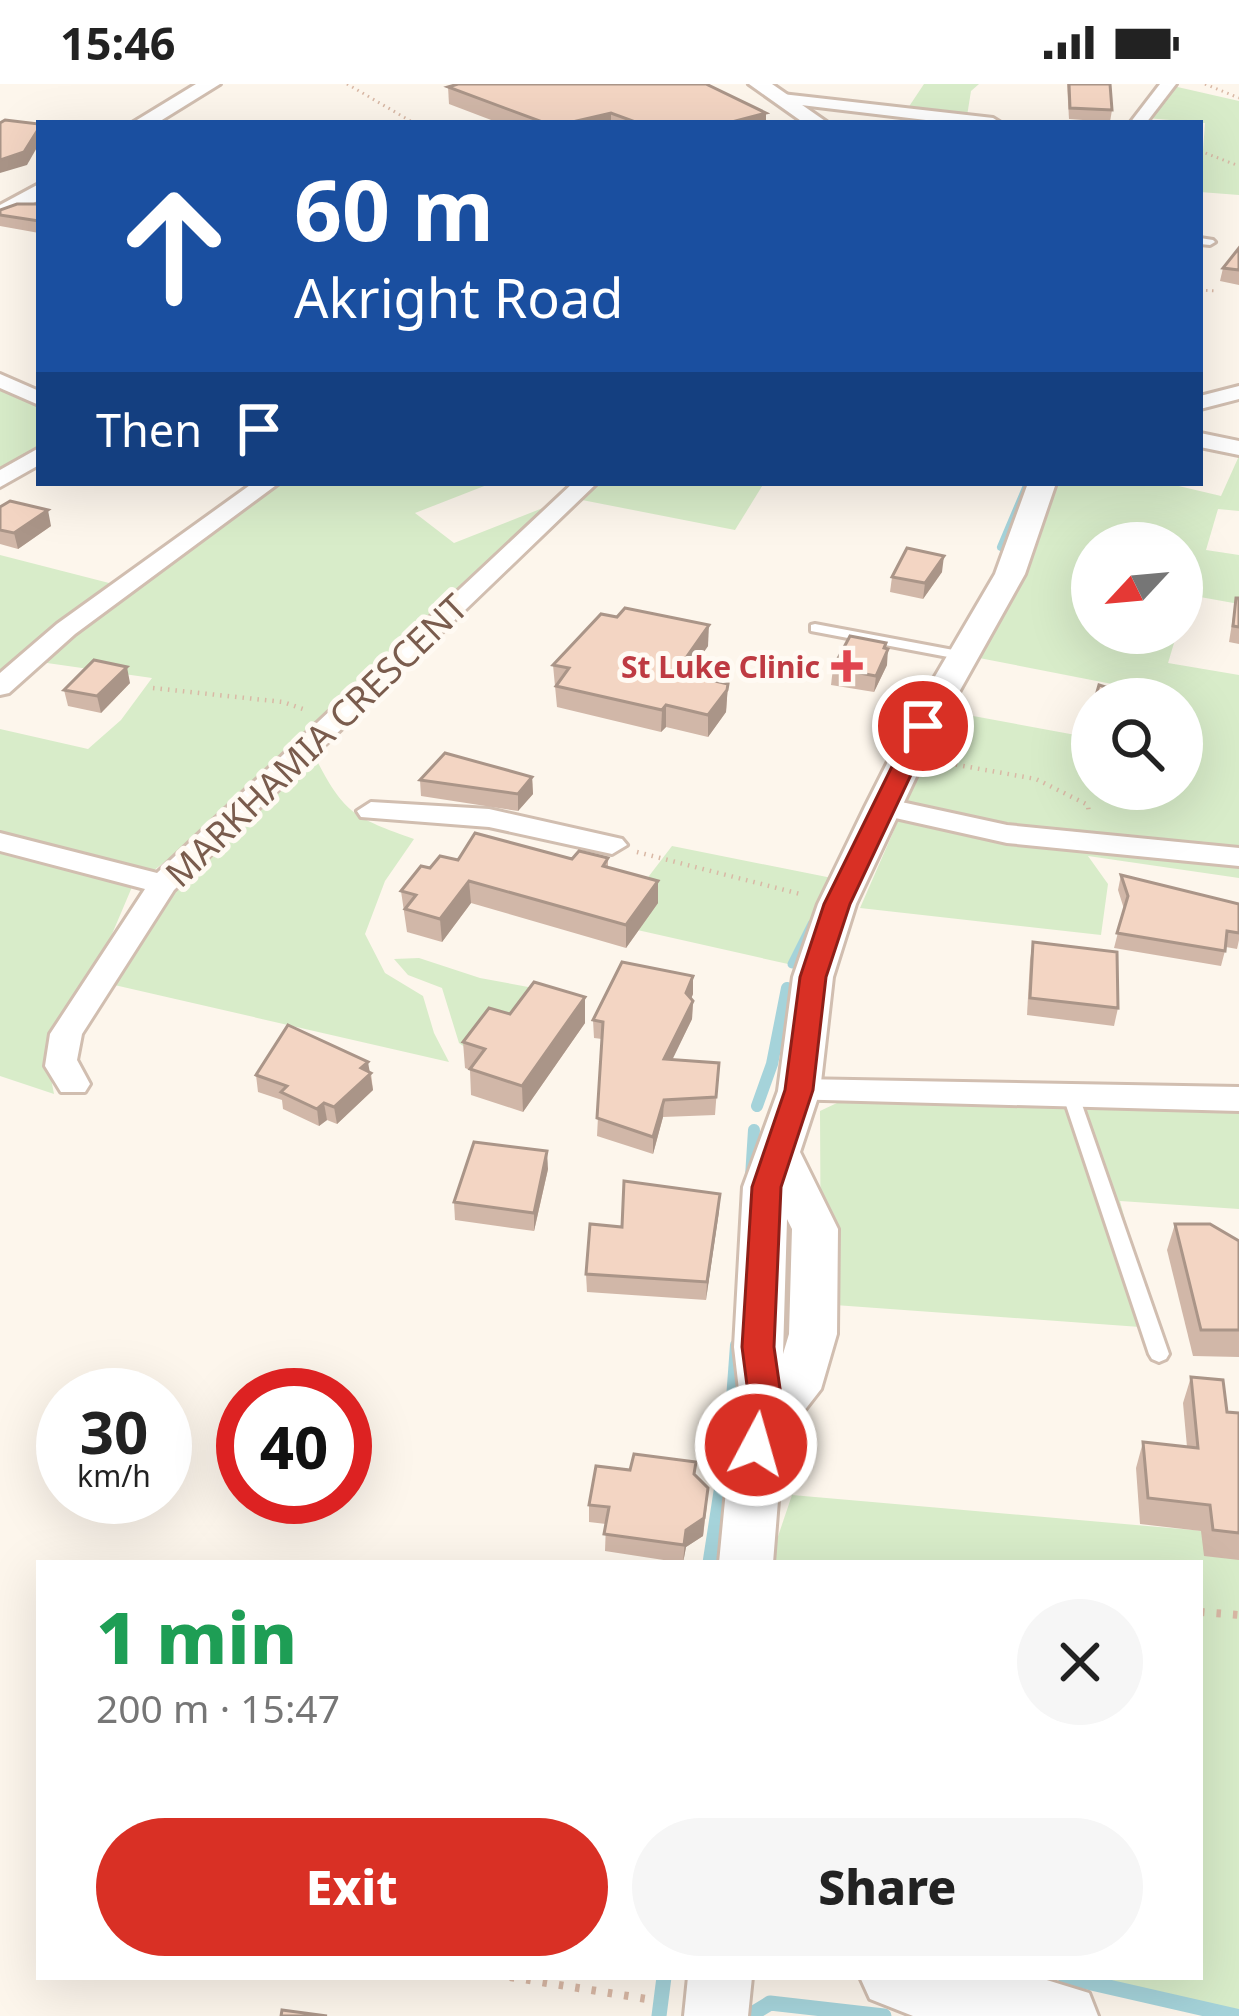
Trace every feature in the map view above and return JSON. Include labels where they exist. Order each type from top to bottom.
[{"type":"street","points":[[153,120],[211,84]]},
{"type":"street","points":[[759,84],[814,120]]},
{"type":"street","points":[[1140,120],[1168,84]]},
{"type":"street","points":[[782,99],[967,120]]},
{"type":"street","points":[[0,380],[36,398]]},
{"type":"street","points":[[1203,403],[1239,392]]},
{"type":"street","points":[[1203,441],[1239,448]]},
{"type":"street","points":[[0,480],[36,457]]},
{"type":"street","points":[[0,687],[66,629],[264,486]]},
{"type":"street","name":"MARKHAMIA CRESCENT","points":[[73,1084],[62,1072],[59,1053],[66,1034],[163,884],[583,486]]},
{"type":"street","points":[[746,1560],[757,1438],[767,1416],[803,1375],[813,1334],[815,1229],[779,1154],[799,1090],[813,977],[837,904],[883,807],[1010,574],[1041,486]]},
{"type":"street","points":[[883,807],[1007,834],[1239,857]]},
{"type":"street","points":[[370,811],[489,818],[612,845]]},
{"type":"street","points":[[0,842],[163,884]]},
{"type":"street","points":[[799,1090],[1239,1099]]},
{"type":"street","points":[[715,2016],[717,1980]]},
{"type":"street","points":[[901,1980],[980,2007],[1022,1999]]},
{"type":"lane","points":[[815,628],[964,656]]},
{"type":"lane","points":[[1071,1096],[1159,1354]]},
{"type":"path","points":[[347,84],[409,120]]},
{"type":"path","points":[[1205,84],[1239,98]]},
{"type":"path","points":[[1203,153],[1239,166]]},
{"type":"path","points":[[1203,290],[1216,291]]},
{"type":"path","points":[[153,688],[283,702],[330,722]]},
{"type":"path","points":[[908,757],[1043,778],[1069,789],[1088,805],[1093,845]]},
{"type":"path","points":[[612,845],[837,904]]},
{"type":"path","points":[[1203,1612],[1239,1615]]},
{"type":"path","points":[[529,1980],[653,2000]]},
{"type":"green space","points":[[924,84],[979,84],[971,91],[967,116],[908,108]]},
{"type":"green space","points":[[1173,86],[1239,101],[1239,195],[1203,192],[1203,120],[1146,118]]},
{"type":"green space","points":[[0,383],[36,399],[36,448],[0,470]]},
{"type":"green space","points":[[1239,456],[1239,511],[1218,509],[1206,550],[1239,555],[1239,604],[1203,598],[1203,522],[1071,522],[1071,654],[1171,654],[1168,663],[1239,675],[1239,878],[1088,856],[1108,884],[1101,935],[860,908],[946,711],[1071,734],[1071,810],[1203,810],[1203,678],[1081,678],[974,657],[1039,542],[1049,486],[1179,486],[1221,496]]},
{"type":"green space","points":[[255,486],[484,486],[415,513],[454,543],[558,502],[322,716],[293,764],[132,887],[104,953],[46,1052],[54,1094],[0,1076],[0,729],[88,749],[121,720],[152,678],[40,662]]},
{"type":"green space","points":[[589,486],[762,486],[735,530],[577,499]]},
{"type":"green space","points":[[0,555],[113,584],[0,680]]},
{"type":"green space","points":[[314,755],[352,811],[414,839],[385,881],[365,934],[385,973],[423,996],[449,1062],[110,984],[130,934],[247,815],[303,770]]},
{"type":"green space","points":[[672,846],[832,878],[788,964],[624,927],[649,876]]},
{"type":"green space","points":[[419,958],[480,978],[577,996],[476,1055],[459,1043],[442,988],[408,975],[394,959]]},
{"type":"green space","points":[[839,1102],[1239,1103],[1239,1209],[1120,1201],[1154,1328],[821,1304],[820,1111]]},
{"type":"green space","points":[[792,1495],[1239,1534],[1239,2010],[1081,1980],[1203,1980],[1203,1560],[770,1560]]},
{"type":"building","points":[[706,84],[766,113],[739,120],[630,120],[611,113],[581,120],[537,120],[448,87]]},
{"type":"building","points":[[1069,84],[1110,84],[1112,110],[1070,108]]},
{"type":"building","points":[[0,123],[36,124],[24,152],[0,160]]},
{"type":"building","points":[[36,204],[36,221],[0,215],[0,210]]},
{"type":"building","points":[[1239,248],[1239,270],[1223,268]]},
{"type":"building","points":[[10,501],[48,510],[14,533],[0,530],[0,507]]},
{"type":"building","points":[[907,548],[944,556],[925,583],[892,577]]},
{"type":"building","points":[[1239,598],[1239,627],[1233,626]]},
{"type":"building","points":[[625,608],[709,625],[676,672],[728,684],[708,715],[666,705],[662,710],[556,686],[569,668],[553,665],[601,614],[617,617]]},
{"type":"building","points":[[850,636],[886,643],[888,649],[876,676],[833,668]]},
{"type":"building","points":[[94,660],[127,667],[97,696],[64,690]]},
{"type":"building","points":[[445,753],[532,777],[518,794],[420,780]]},
{"type":"building","points":[[475,833],[572,859],[579,851],[608,858],[603,866],[658,881],[626,925],[469,881],[440,919],[405,909],[416,895],[401,891],[421,866],[430,868],[440,856],[458,860]]},
{"type":"building","points":[[1121,875],[1239,904],[1239,933],[1227,931],[1225,951],[1117,933],[1128,896]]},
{"type":"building","points":[[1033,942],[1117,952],[1118,1008],[1030,998]]},
{"type":"building","points":[[622,962],[693,976],[686,993],[693,1001],[664,1059],[719,1063],[716,1097],[664,1100],[653,1137],[597,1118],[603,1022],[593,1020]]},
{"type":"building","points":[[534,982],[585,997],[522,1086],[470,1069],[485,1049],[463,1042],[489,1008],[510,1014]]},
{"type":"building","points":[[288,1025],[368,1062],[361,1068],[371,1073],[334,1107],[324,1103],[317,1109],[281,1092],[287,1086],[256,1075]]},
{"type":"building","points":[[474,1142],[547,1151],[534,1213],[454,1202]]},
{"type":"building","points":[[624,1181],[720,1194],[707,1282],[586,1274],[590,1224],[622,1227]]},
{"type":"building","points":[[1175,1224],[1210,1224],[1239,1241],[1239,1330],[1201,1330]]},
{"type":"building","points":[[1191,1377],[1223,1380],[1227,1412],[1239,1413],[1239,1533],[1213,1530],[1210,1505],[1148,1498],[1143,1442],[1198,1448]]},
{"type":"building","points":[[634,1454],[696,1462],[694,1474],[708,1488],[704,1518],[686,1530],[684,1545],[604,1534],[609,1507],[589,1505],[596,1466],[630,1470]]},
{"type":"building","points":[[282,2010],[327,2016],[281,2016]]},
{"type":"waterway","points":[[1001,547],[1027,486]]},
{"type":"waterway","points":[[792,964],[812,924]]},
{"type":"waterway","points":[[757,1106],[772,1064],[787,988]]},
{"type":"waterway","points":[[751,1177],[754,1130]]},
{"type":"waterway","points":[[730,1426],[736,1345]]},
{"type":"waterway","points":[[710,1560],[727,1453]]},
{"type":"waterway","points":[[659,2016],[664,1980]]},
{"type":"waterway","points":[[1078,1980],[1236,2016]]},
{"type":"waterway","points":[[749,2016],[770,2003],[884,2016]]},
{"type":"place","name":"St Luke Clinic","points":[[847,666]]},
{"type":"route","points":[[756,1445],[767,1416],[758,1347],[766,1187],[799,1090],[813,977],[837,904],[923,726]]}]
